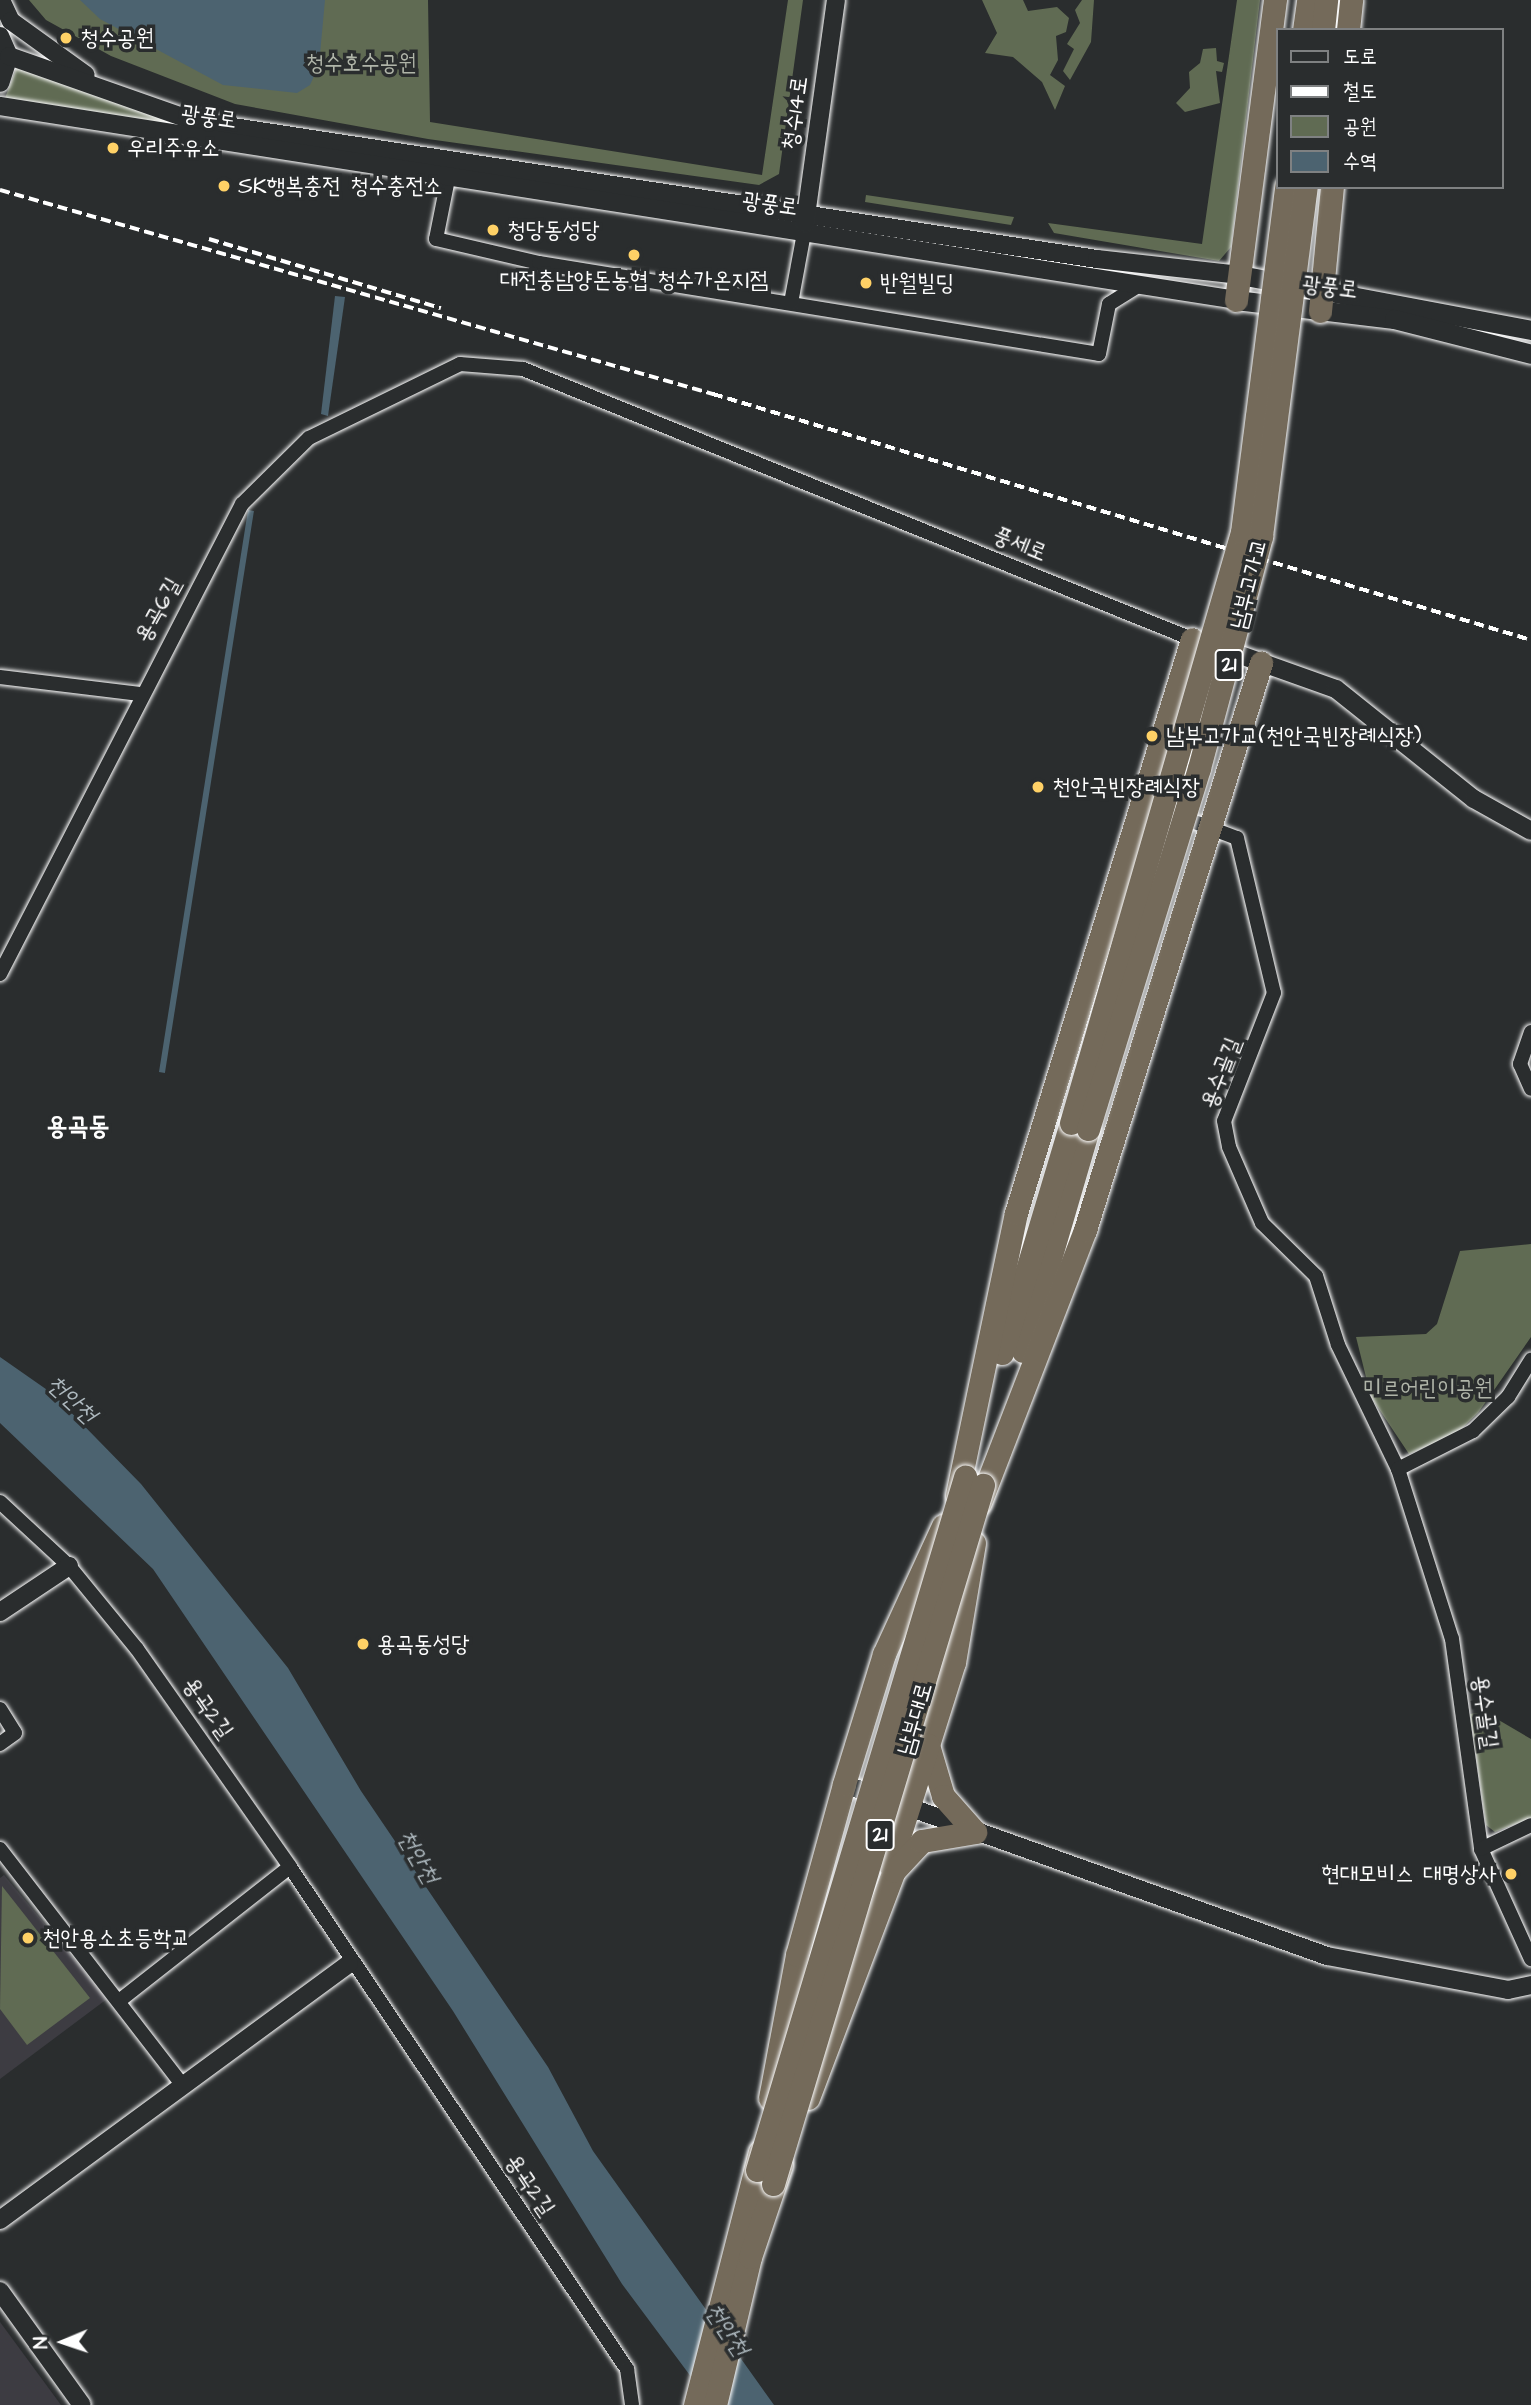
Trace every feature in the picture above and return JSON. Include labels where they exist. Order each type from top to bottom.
[{"type":"highway","points":[[1236,300],[1275,0]]},
{"type":"highway","points":[[1305,28],[1317,0]]},
{"type":"highway","points":[[1317,0],[1323,28]]},
{"type":"highway","points":[[1348,28],[1351,0]]},
{"type":"highway","name":"남부고가교","points":[[1080,1126],[1242,532],[1286,189]]},
{"type":"highway","name":"남부고가교","points":[[1080,1126],[1206,743],[1261,536],[1306,189]]},
{"type":"highway","points":[[1321,300],[1332,189]]},
{"type":"highway","points":[[765,2177],[877,1905],[954,1662],[974,1481],[1016,1213],[1192,639]]},
{"type":"highway","points":[[765,2177],[797,1955],[844,1784],[884,1654],[974,1481],[1085,1230],[1261,663]]},
{"type":"highway","name":"남부대로","points":[[715,2405],[765,2177],[1080,1126]]},
{"type":"highway","points":[[928,1745],[943,1796],[975,1832]]},
{"type":"highway","points":[[877,1905],[907,1851],[922,1841],[975,1832]]},
{"type":"highway","name":"남부대로","points":[[695,2405],[731,2255],[765,2177]]},
{"type":"main road","name":"광풍로","points":[[1240,275],[1321,300],[1531,354]]},
{"type":"main road","name":"광풍로","points":[[1236,300],[1321,300],[1531,330]]},
{"type":"street","points":[[1,0],[11,21],[100,86]]},
{"type":"street","name":"청수14로","points":[[804,233],[836,0]]},
{"type":"street","points":[[0,36],[9,56],[0,83]]},
{"type":"street","name":"광풍로","points":[[9,56],[194,121],[807,212],[1097,259],[1240,275]]},
{"type":"street","name":"광풍로","points":[[0,107],[447,179],[1236,300]]},
{"type":"street","points":[[447,179],[436,239],[539,263],[1099,354],[1109,304],[1123,290],[1144,285]]},
{"type":"street","points":[[791,303],[804,233]]},
{"type":"street","points":[[1088,276],[1109,304]]},
{"type":"street","name":"풍세로","points":[[460,364],[523,369],[1192,639],[1336,689],[1474,799],[1531,831]]},
{"type":"street","name":"용곡6길","points":[[0,974],[140,694],[242,504],[267,473],[331,425],[460,364]]},
{"type":"street","points":[[0,677],[140,694]]},
{"type":"street","name":"용수골길","points":[[1142,803],[1237,838],[1274,993],[1224,1121],[1229,1147],[1262,1223],[1316,1276],[1338,1345],[1398,1469],[1452,1639],[1481,1849],[1531,1959]]},
{"type":"street","points":[[1531,1032],[1520,1063],[1531,1088]]},
{"type":"street","points":[[1398,1469],[1474,1431],[1508,1397],[1531,1360]]},
{"type":"street","name":"용곡2길","points":[[0,1502],[69,1566],[137,1648],[290,1867],[349,1964],[626,2369],[632,2405]]},
{"type":"street","points":[[0,1612],[69,1566]]},
{"type":"street","points":[[0,1709],[15,1733],[0,1744]]},
{"type":"street","points":[[844,1784],[910,1805],[975,1832],[1327,1956],[1508,1990],[1531,1985]]},
{"type":"street","points":[[1481,1849],[1531,1825]]},
{"type":"street","points":[[0,1849],[183,2086]]},
{"type":"street","points":[[119,2001],[290,1867]]},
{"type":"street","points":[[0,2220],[349,1964]]},
{"type":"street","points":[[0,2291],[82,2405]]},
{"type":"shaded area","name":"천안용소초등학교","points":[[4,1875],[107,1999],[0,2079],[0,1878]]},
{"type":"shaded area","points":[[0,2322],[61,2405],[0,2405]]},
{"type":"green space","name":"청수호수공원","points":[[29,0],[428,0],[430,122],[762,175],[788,0],[803,0],[779,174],[759,185],[428,139],[235,104],[111,56],[46,20]]},
{"type":"green space","points":[[982,0],[1023,0],[1028,11],[1057,7],[1069,18],[1066,32],[1056,36],[1058,60],[1050,75],[1065,86],[1055,110],[1042,82],[1013,57],[985,53],[997,33]]},
{"type":"green space","points":[[1082,0],[1094,0],[1091,42],[1070,80],[1063,71],[1074,49],[1067,44],[1080,23],[1075,10]]},
{"type":"green space","points":[[1237,0],[1260,0],[1231,247],[1219,261],[1054,233],[1048,223],[1202,244]]},
{"type":"green space","points":[[1216,48],[1217,61],[1224,63],[1222,72],[1216,71],[1220,103],[1185,112],[1176,103],[1190,88],[1189,72],[1200,63],[1203,49]]},
{"type":"green space","points":[[18,64],[186,128],[5,98]]},
{"type":"green space","points":[[866,195],[1014,217],[1011,225],[865,202]]},
{"type":"green space","name":"미르어린이공원","points":[[1531,1244],[1531,1337],[1478,1413],[1456,1434],[1409,1454],[1371,1397],[1356,1337],[1426,1334],[1437,1324],[1460,1251]]},
{"type":"green space","points":[[1485,1712],[1531,1739],[1531,1818],[1495,1832],[1486,1825],[1470,1714]]},
{"type":"green space","name":"천안용소초등학교","points":[[2,1886],[90,1998],[27,2045],[0,2009]]},
{"type":"water","points":[[80,0],[325,0],[319,65],[310,85],[297,93],[223,85],[100,19]]},
{"type":"water","points":[[335,296],[345,297],[328,416],[321,414]]},
{"type":"water","points":[[248,510],[254,511],[165,1073],[159,1072]]},
{"type":"water","points":[[0,1357],[53,1394],[141,1484],[288,1668],[361,1791],[548,2067],[593,2151],[774,2405],[712,2405],[622,2284],[453,2011],[153,1569],[0,1423]]},
{"type":"railway","points":[[0,190],[713,394],[1531,640]]},
{"type":"railway","points":[[209,239],[441,308]]},
{"type":"place","name":"청수공원","points":[[66,38]]},
{"type":"place","name":"우리주유소","points":[[113,148]]},
{"type":"place","name":"SK행복충전 청수충전소","points":[[224,186]]},
{"type":"place","name":"청당동성당","points":[[493,230]]},
{"type":"place","name":"대전충남양돈농협 청수가온지점","points":[[634,255]]},
{"type":"place","name":"반월빌딩","points":[[866,283]]},
{"type":"place","name":"남부고가교(천안국빈장례식장)","points":[[1152,736]]},
{"type":"place","name":"천안국빈장례식장","points":[[1038,787]]},
{"type":"place","name":"용곡동성당","points":[[363,1644]]},
{"type":"place","name":"현대모비스 대명상사","points":[[1511,1874]]},
{"type":"place","name":"천안용소초등학교","points":[[28,1938]]},
{"type":"district","name":"용곡동","points":[[78,1127]]},
{"type":"water label","name":"천안천","points":[[71,1400]]},
{"type":"water label","name":"천안천","points":[[417,1857]]},
{"type":"water label","name":"천안천","points":[[726,2330]]}]
